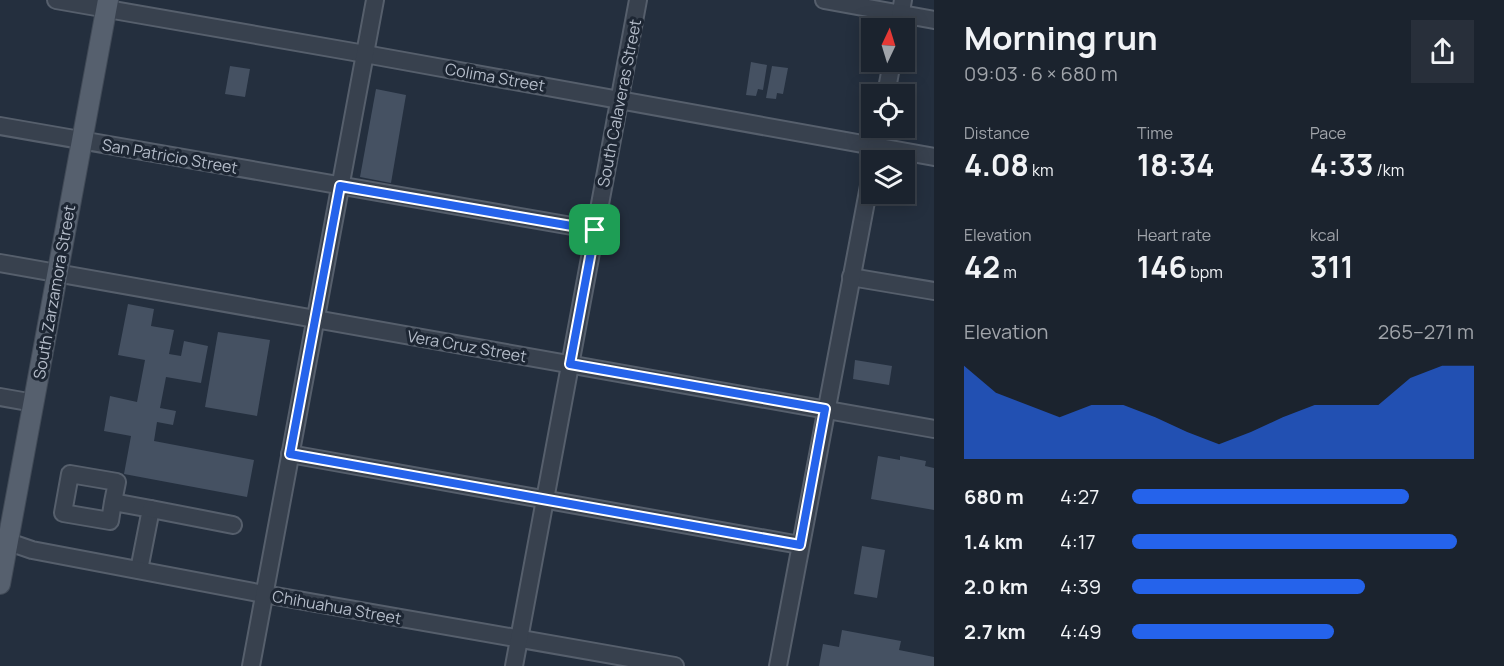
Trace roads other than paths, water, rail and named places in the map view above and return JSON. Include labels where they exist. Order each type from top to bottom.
[{"type":"main road","name":"South Zarzamora Street","points":[[0,584],[4,540],[34,404],[107,5]]},
{"type":"street","name":"Colima Street","points":[[56,0],[107,5],[620,100],[861,151]]},
{"type":"street","points":[[251,666],[375,0]]},
{"type":"street","name":"South Calaveras Street","points":[[514,666],[638,0]]},
{"type":"street","points":[[824,0],[934,20]]},
{"type":"street","name":"San Patricio Street","points":[[0,126],[595,230]]},
{"type":"street","name":"Colima Street","points":[[915,156],[934,157]]},
{"type":"street","points":[[778,666],[865,204]]},
{"type":"street","name":"Vera Cruz Street","points":[[0,262],[934,429]]},
{"type":"street","points":[[851,277],[934,291]]},
{"type":"street","points":[[0,397],[34,404]]},
{"type":"street","points":[[290,454],[800,545]]},
{"type":"street","points":[[113,502],[233,525]]},
{"type":"street","points":[[139,570],[151,509]]},
{"type":"street","name":"Chihuahua Street","points":[[4,540],[32,550],[264,594],[675,666]]}]
